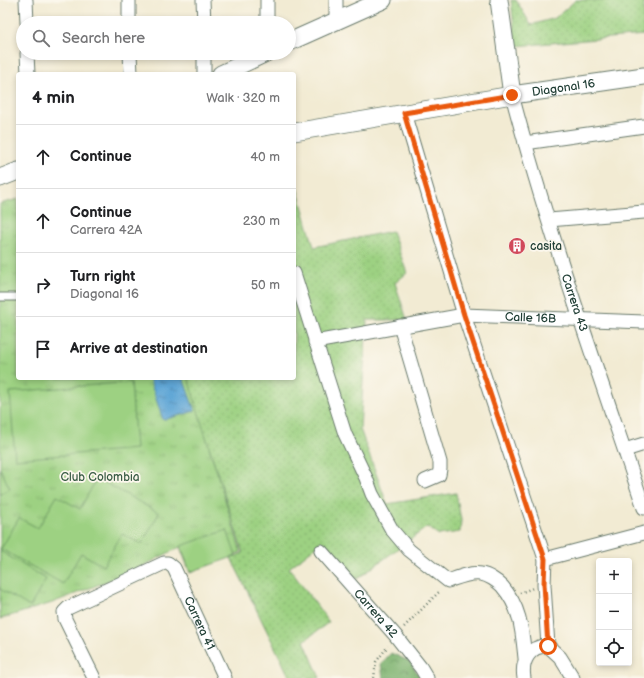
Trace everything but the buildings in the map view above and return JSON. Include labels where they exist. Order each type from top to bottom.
[{"type":"street","points":[[26,0],[27,16]]},
{"type":"street","points":[[129,0],[130,16]]},
{"type":"street","points":[[203,0],[204,16]]},
{"type":"street","points":[[267,0],[267,16]]},
{"type":"street","points":[[336,0],[336,20]]},
{"type":"street","points":[[296,39],[383,0]]},
{"type":"street","points":[[499,0],[512,95]]},
{"type":"street","points":[[27,60],[28,72]]},
{"type":"street","points":[[130,60],[131,72]]},
{"type":"street","points":[[204,60],[204,72]]},
{"type":"street","points":[[224,72],[251,60]]},
{"type":"street","name":"Diagonal 16","points":[[296,132],[512,95],[644,76]]},
{"type":"street","name":"Carrera 43","points":[[512,95],[548,220],[644,508]]},
{"type":"street","points":[[404,113],[464,315],[545,559],[544,584],[548,646]]},
{"type":"street","points":[[525,143],[644,126]]},
{"type":"street","points":[[0,178],[16,171]]},
{"type":"street","points":[[548,220],[644,212]]},
{"type":"street","points":[[296,280],[344,434],[386,520],[409,550],[448,581],[464,576],[481,574],[496,581],[510,596],[520,616],[525,658],[524,678]]},
{"type":"street","name":"Calle 16B","points":[[315,342],[464,315],[644,322]]},
{"type":"street","points":[[400,326],[440,462],[438,475],[426,481]]},
{"type":"street","points":[[625,450],[644,444]]},
{"type":"street","points":[[545,559],[644,533]]},
{"type":"street","name":"Carrera 42","points":[[321,551],[395,635],[427,678]]},
{"type":"street","name":"Carrera 41","points":[[94,678],[65,619],[64,612],[68,608],[164,563],[168,563],[174,568],[225,678]]},
{"type":"street","points":[[525,658],[540,646],[548,646],[560,657],[573,678]]},
{"type":"lane","points":[[0,297],[16,297]]},
{"type":"path","points":[[374,678],[376,662],[395,635],[448,581]]},
{"type":"path","points":[[510,596],[544,584]]},
{"type":"green space","points":[[511,0],[516,0],[531,25],[555,18],[576,0],[644,0],[644,35],[516,46]]},
{"type":"green space","points":[[296,185],[314,247],[392,231],[407,273],[395,283],[407,320],[367,320],[360,429],[387,504],[456,493],[461,520],[460,532],[439,535],[427,527],[357,579],[323,541],[289,568],[329,622],[304,641],[320,678],[290,678],[231,558],[243,553],[188,380],[296,380]]},
{"type":"green space","name":"Club Colombia","points":[[16,200],[16,380],[189,380],[241,552],[190,573],[180,547],[133,571],[52,603],[0,619],[0,204]]},
{"type":"green space","points":[[131,382],[136,449],[15,459],[10,392]]},
{"type":"green space","points":[[0,468],[10,489],[0,494]]},
{"type":"green space","points":[[97,478],[159,513],[142,544],[122,534],[103,566],[81,553],[63,584],[1,549],[19,518],[38,528],[57,496],[80,509]]},
{"type":"green space","points":[[227,530],[236,556],[190,572],[181,546]]},
{"type":"green space","points":[[0,551],[46,579],[30,607],[0,589]]},
{"type":"green space","points":[[391,653],[409,661],[421,678],[383,678],[381,664]]},
{"type":"water","points":[[150,380],[184,380],[195,411],[163,420]]},
{"type":"place","name":"casita","points":[[517,246]]},
{"type":"route","points":[[512,95],[404,113],[464,315],[545,559],[544,584],[548,646]]}]
